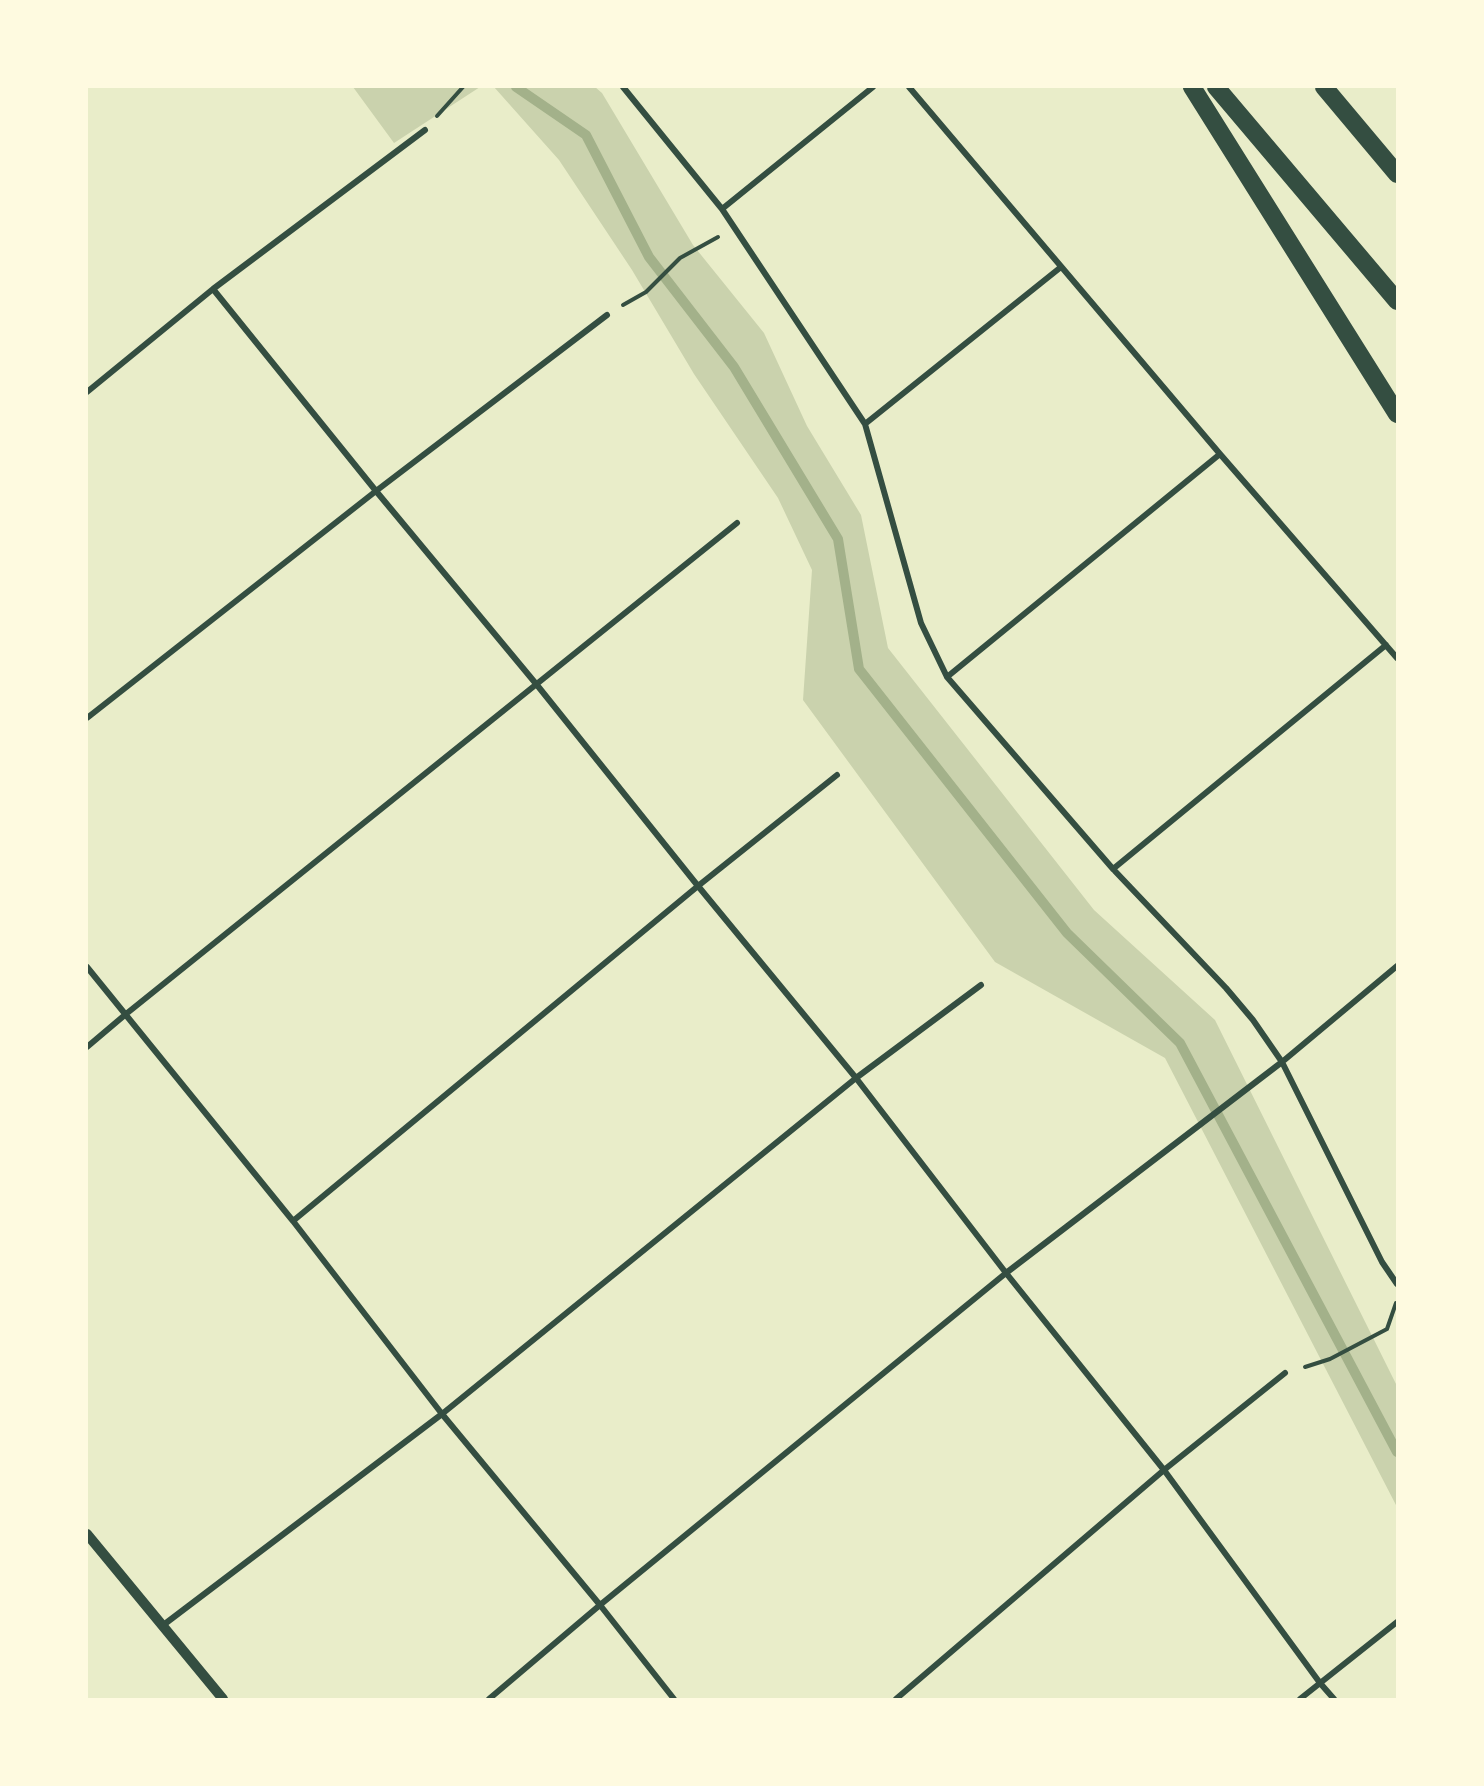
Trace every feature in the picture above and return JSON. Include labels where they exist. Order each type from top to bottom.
[{"type":"highway","points":[[1192,87],[1397,414]]},
{"type":"highway","points":[[1216,87],[1397,301]]},
{"type":"highway","points":[[1323,87],[1397,174]]},
{"type":"street","points":[[623,87],[722,209],[865,423],[921,623],[946,677],[1113,869],[1226,988],[1253,1020],[1282,1062],[1382,1262],[1397,1284]]},
{"type":"street","points":[[722,209],[873,87]]},
{"type":"street","points":[[909,87],[1220,454],[1397,658]]},
{"type":"street","points":[[87,393],[213,289],[425,130]]},
{"type":"street","points":[[865,423],[1061,267]]},
{"type":"street","points":[[213,289],[856,1078],[1006,1273],[1164,1470],[1334,1699]]},
{"type":"street","points":[[87,718],[376,491],[607,315]]},
{"type":"street","points":[[946,677],[1220,454]]},
{"type":"street","points":[[87,1047],[737,523]]},
{"type":"street","points":[[1113,869],[1386,645]]},
{"type":"street","points":[[294,1221],[698,886],[837,775]]},
{"type":"street","points":[[489,1699],[600,1605],[1006,1273],[1282,1062],[1397,966]]},
{"type":"street","points":[[87,967],[294,1221],[442,1414],[600,1605],[674,1699]]},
{"type":"street","points":[[162,1626],[442,1414],[856,1078],[981,985]]},
{"type":"street","points":[[896,1699],[1164,1470],[1285,1373]]},
{"type":"street","points":[[87,1534],[223,1699]]},
{"type":"street","points":[[1300,1699],[1397,1622]]},
{"type":"path","points":[[425,130],[463,87]]},
{"type":"path","points":[[646,292],[680,258],[735,228]]},
{"type":"path","points":[[1285,1373],[1330,1359],[1387,1329],[1397,1299]]},
{"type":"green space","points":[[353,87],[480,87],[394,143]]},
{"type":"green space","points":[[494,87],[595,87],[602,93],[693,245],[764,333],[807,426],[861,515],[888,648],[1094,910],[1215,1020],[1397,1386],[1397,1507],[1165,1058],[995,962],[803,700],[812,570],[778,498],[694,374],[632,270],[559,160]]},
{"type":"waterway","points":[[516,87],[586,135],[649,257],[734,367],[838,539],[859,669],[1067,933],[1180,1043],[1397,1452]]}]
